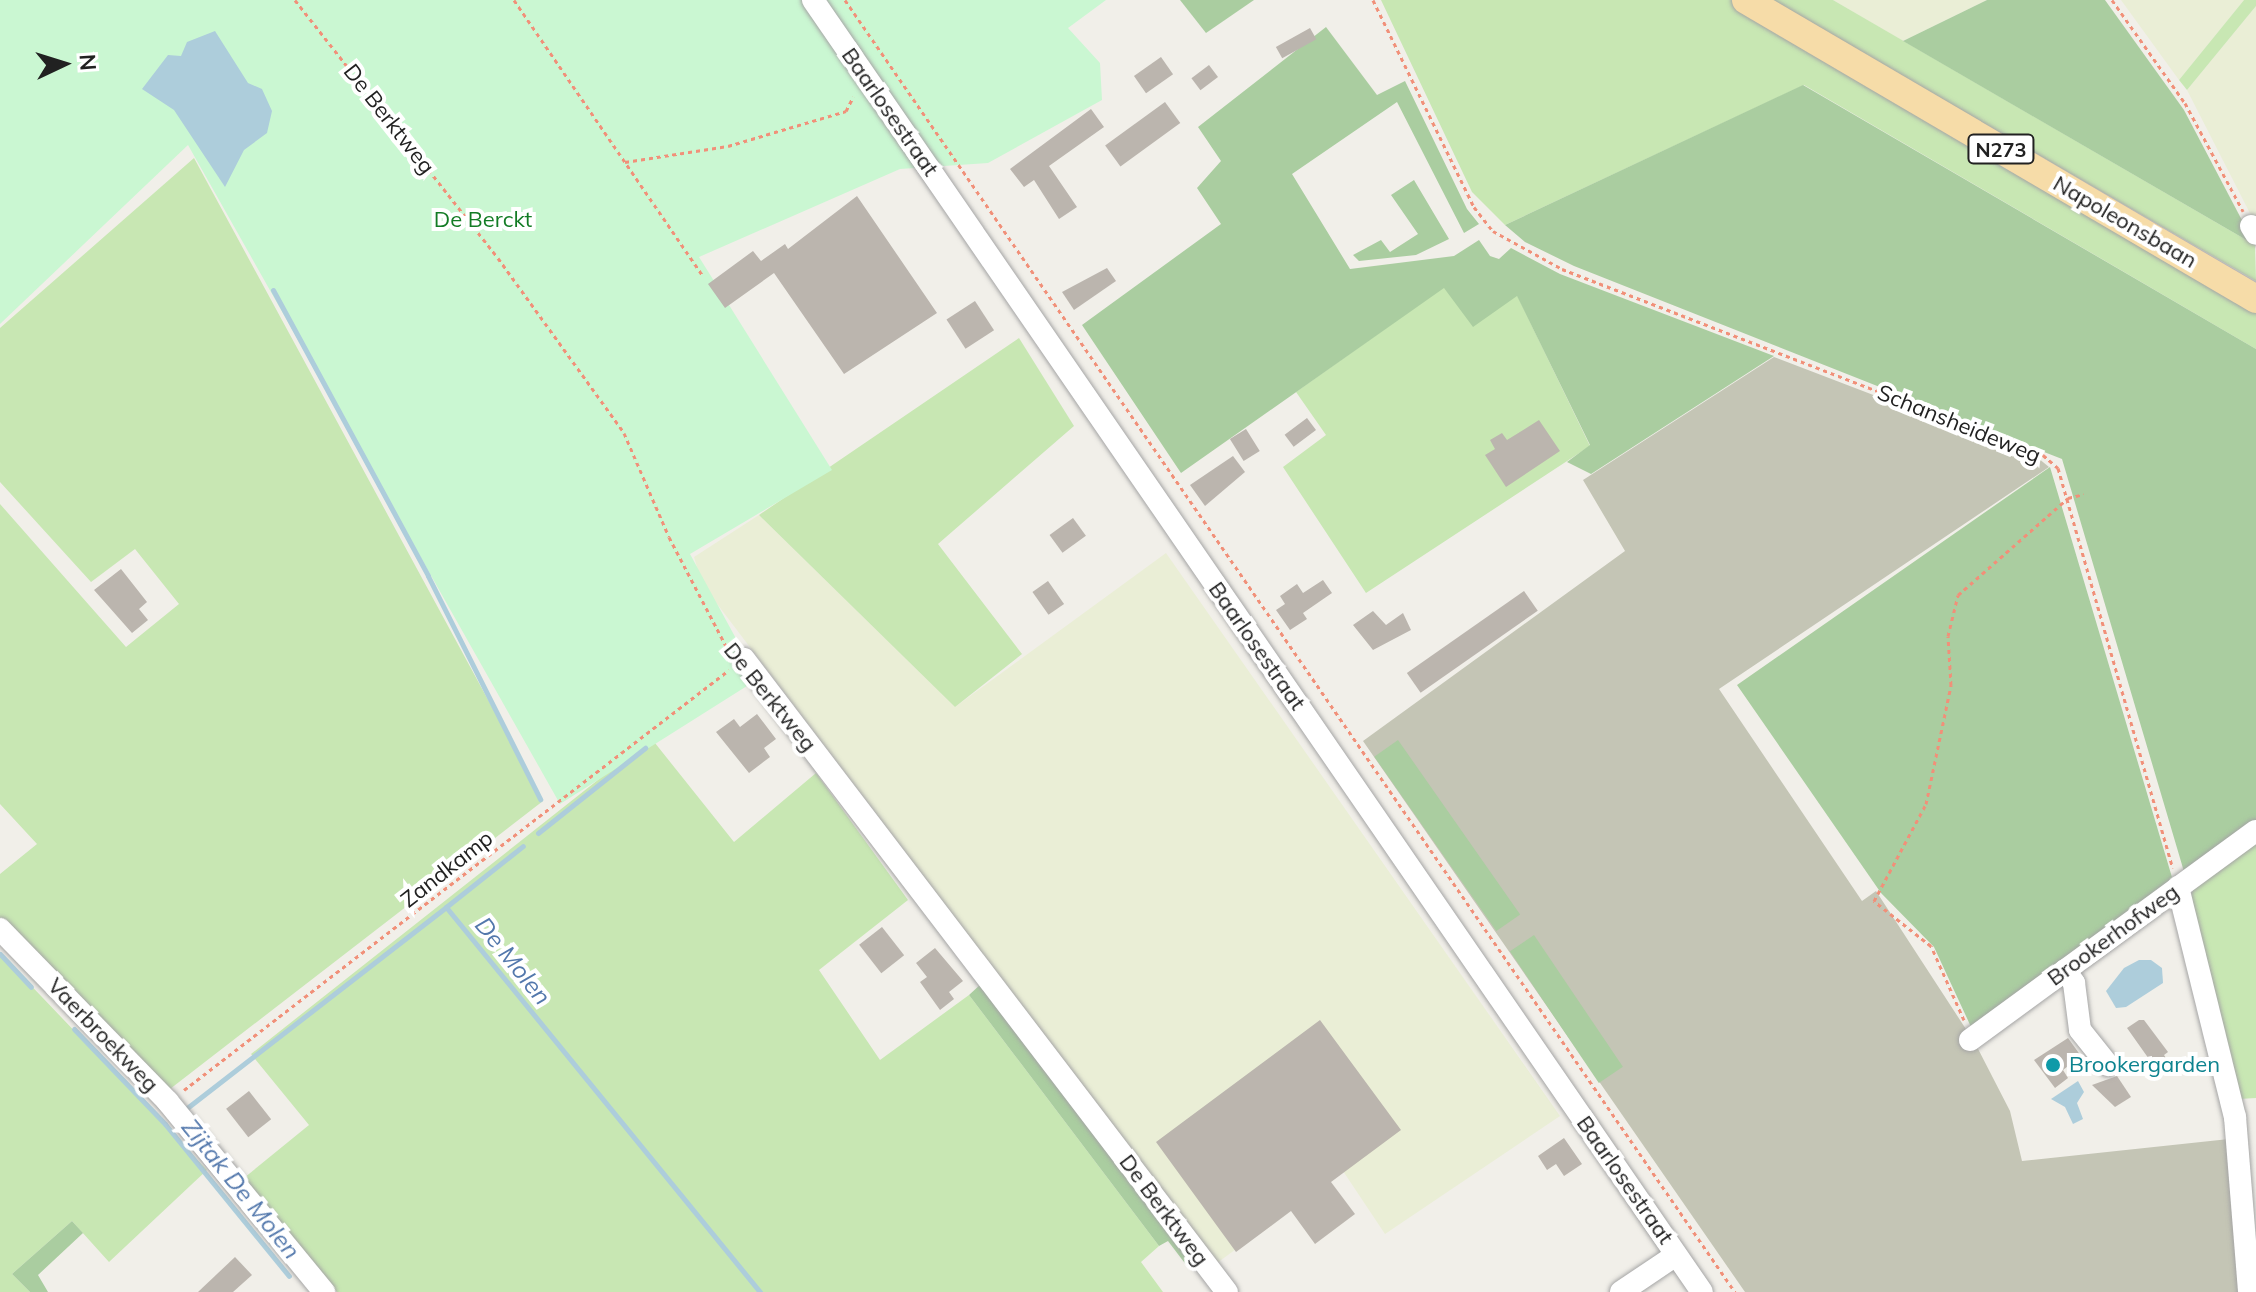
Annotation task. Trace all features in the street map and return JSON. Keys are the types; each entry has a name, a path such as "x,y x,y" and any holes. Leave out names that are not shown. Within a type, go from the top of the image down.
{"main road":[{"name":"Napoleonsbaan","path":"1746,0 2256,299"}],"street":[{"name":"Baarlosestraat","path":"813,0 1702,1292"},
{"name":"De Berktweg","path":"744,659 1227,1292"},
{"name":"Brookerhofweg","path":"1970,1040 2256,831"},
{"path":"2178,887 2235,1117 2249,1292"},
{"name":"Vaerbroekweg","path":"0,929 168,1102 313,1288"},
{"path":"2065,970 2074,983 2080,1030 2108,1065"},
{"path":"1621,1292 1676,1255"}],"path":[{"name":"De Berktweg","path":"295,0 498,258 624,433 722,638 729,651 744,659"},
{"path":"514,0 703,276"},
{"path":"845,0 1735,1292"},
{"name":"Schansheideweg","path":"1373,0 1474,207 1493,231 1562,269 2043,455 2058,468 2178,887"},
{"path":"2112,0 2185,103 2253,230"},
{"path":"625,162 728,146 846,111 864,75 888,60"},
{"path":"1970,1040 1958,997 1931,946 1874,901 1926,804 1951,685 1948,636 1958,595 2068,498 2084,494"},
{"name":"Zandkamp","path":"168,1102 744,659"}],"shaded area":[{"path":"1833,0 1987,0 1903,41"},
{"path":"2121,0 2244,0 2179,80"},
{"path":"2256,6 2256,225 2187,90"},
{"path":"1774,357 2038,458 2049,467 1719,689 1862,901 1876,891 1975,1043 2010,1111 2022,1161 2229,1139 2241,1292 1745,1292 1363,741 1625,551 1583,480"},
{"path":"759,515 955,707 1166,553 1560,1116 1385,1234 1343,1171 1217,1263 702,584 694,557"}],"green space":[{"name":"De Berckt","path":"0,0 1106,0 1068,28 1100,63 1102,100 988,163 900,169 699,257 832,470 690,554 758,679 560,804 188,145 0,324"},
{"path":"1180,0 1254,0 1206,33"},
{"path":"1381,0 1731,0 2256,309 2256,349 1804,85 1505,225 1472,192"},
{"path":"1771,0 1833,0 2255,245 2256,281"},
{"path":"1987,0 2105,0 2184,110 2255,245 1903,41"},
{"path":"2244,0 2256,0 2256,6 2187,90 2179,80"},
{"path":"1326,27 1377,95 1405,81 1467,209 1479,224 1464,233 1397,102 1292,174 1350,269 1454,256 1479,240 1490,256 1499,259 1511,248 1560,274 1774,356 1591,474 1567,462 1590,445 1517,296 1473,327 1444,288 1181,473 1082,325 1221,224 1197,188 1221,161 1198,127"},
{"path":"1803,85 2256,349 2256,822 2185,875 2062,459 1574,266 1525,242 1505,225"},
{"path":"194,158 543,801 170,1089 0,922 0,874 37,844 0,804 0,504 126,647 179,604 135,549 91,582 0,482 0,328"},
{"path":"1414,180 1449,239 1416,255 1359,261 1353,255 1381,240 1390,252 1418,234 1391,195"},
{"path":"1444,287 1517,295 1590,446 1366,593 1283,467 1326,435 1296,392"},
{"path":"1019,338 1074,426 938,544 1022,654 955,707 759,515"},
{"path":"2050,467 2174,884 1972,1029 1934,947 1881,893 1737,685"},
{"path":"651,738 734,842 816,773 908,900 819,970 880,1060 969,995 1159,1246 1141,1262 1163,1292 337,1292 244,1178 309,1125 251,1054"},
{"path":"1398,740 1520,914 1496,931 1374,757"},
{"path":"2256,839 2256,1098 2239,1099 2190,899 2195,884"},
{"path":"1534,935 1623,1067 1599,1083 1510,951"},
{"path":"0,953 207,1170 109,1262 72,1221 12,1274 30,1292 0,1292"},
{"path":"981,984 1193,1263 1187,1266 1168,1241 1159,1246 969,995"},
{"path":"72,1221 83,1233 38,1275 48,1292 30,1292 12,1274"}],"water":[{"path":"215,31 248,83 262,89 272,111 267,133 244,150 225,187 174,110 142,89 168,55 181,56 187,42"},
{"path":"2139,960 2151,960 2162,968 2163,983 2126,1007 2116,1008 2106,991 2124,968"},
{"path":"2078,1081 2084,1092 2077,1103 2083,1119 2073,1124 2065,1107 2051,1099"}],"building":[{"path":"1310,28 1316,39 1282,58 1276,47"},
{"path":"1161,57 1173,74 1146,93 1134,76"},
{"path":"1209,65 1218,77 1200,90 1191,78"},
{"path":"1165,102 1180,123 1120,167 1105,145"},
{"path":"1091,109 1104,127 1049,166 1077,207 1059,219 1034,180 1024,187 1010,169"},
{"path":"857,196 937,313 844,374 774,273 725,308 708,284 753,251 761,261 785,244 788,249"},
{"path":"1107,268 1116,281 1074,310 1062,292"},
{"path":"975,301 994,330 966,349 946,320"},
{"path":"1307,418 1316,430 1294,447 1285,435"},
{"path":"1539,420 1560,451 1506,487 1485,455 1495,449 1490,440 1502,433 1507,440"},
{"path":"1246,429 1260,451 1244,461 1230,439"},
{"path":"1233,456 1245,472 1205,506 1190,485"},
{"path":"1073,518 1086,536 1062,553 1050,535"},
{"path":"121,569 147,602 139,609 148,620 132,633 94,590"},
{"path":"1323,580 1332,593 1303,613 1307,619 1290,630 1276,610 1285,604 1280,596 1297,584 1303,593"},
{"path":"1048,581 1064,604 1048,615 1032,592"},
{"path":"1524,591 1538,611 1421,693 1407,673"},
{"path":"1373,611 1386,625 1403,613 1411,630 1373,650 1353,625"},
{"path":"757,714 776,739 764,748 770,757 749,773 716,732 734,719 740,727"},
{"path":"882,927 904,955 881,973 859,945"},
{"path":"935,948 963,981 949,992 954,999 940,1010 920,982 927,977 916,963"},
{"path":"1320,1020 1401,1130 1331,1182 1355,1214 1315,1244 1291,1211 1236,1252 1156,1142"},
{"path":"2144,1020 2168,1052 2164,1055 2172,1067 2161,1076 2127,1028"},
{"name":"Brookergarden","path":"2068,1038 2081,1056 2063,1070 2068,1078 2055,1088 2034,1060"},
{"path":"2117,1076 2131,1097 2115,1107 2092,1085"},
{"path":"249,1091 271,1119 248,1137 226,1109"},
{"path":"1564,1138 1582,1164 1564,1176 1556,1164 1547,1170 1538,1156"},
{"path":"235,1257 252,1275 233,1292 198,1292"}],"waterway":[{"path":"273,290 428,576 540,799"},
{"path":"538,833 645,748"},
{"path":"446,907 523,846"},
{"name":"De Molen","path":"187,1108 446,907 760,1292"},
{"name":"De Molen","path":"0,954 31,987"},
{"name":"Zijtak De Molen","path":"74,1029 165,1124 289,1276"}],"place":[{"name":"Brookergarden","path":"2053,1065"}]}
